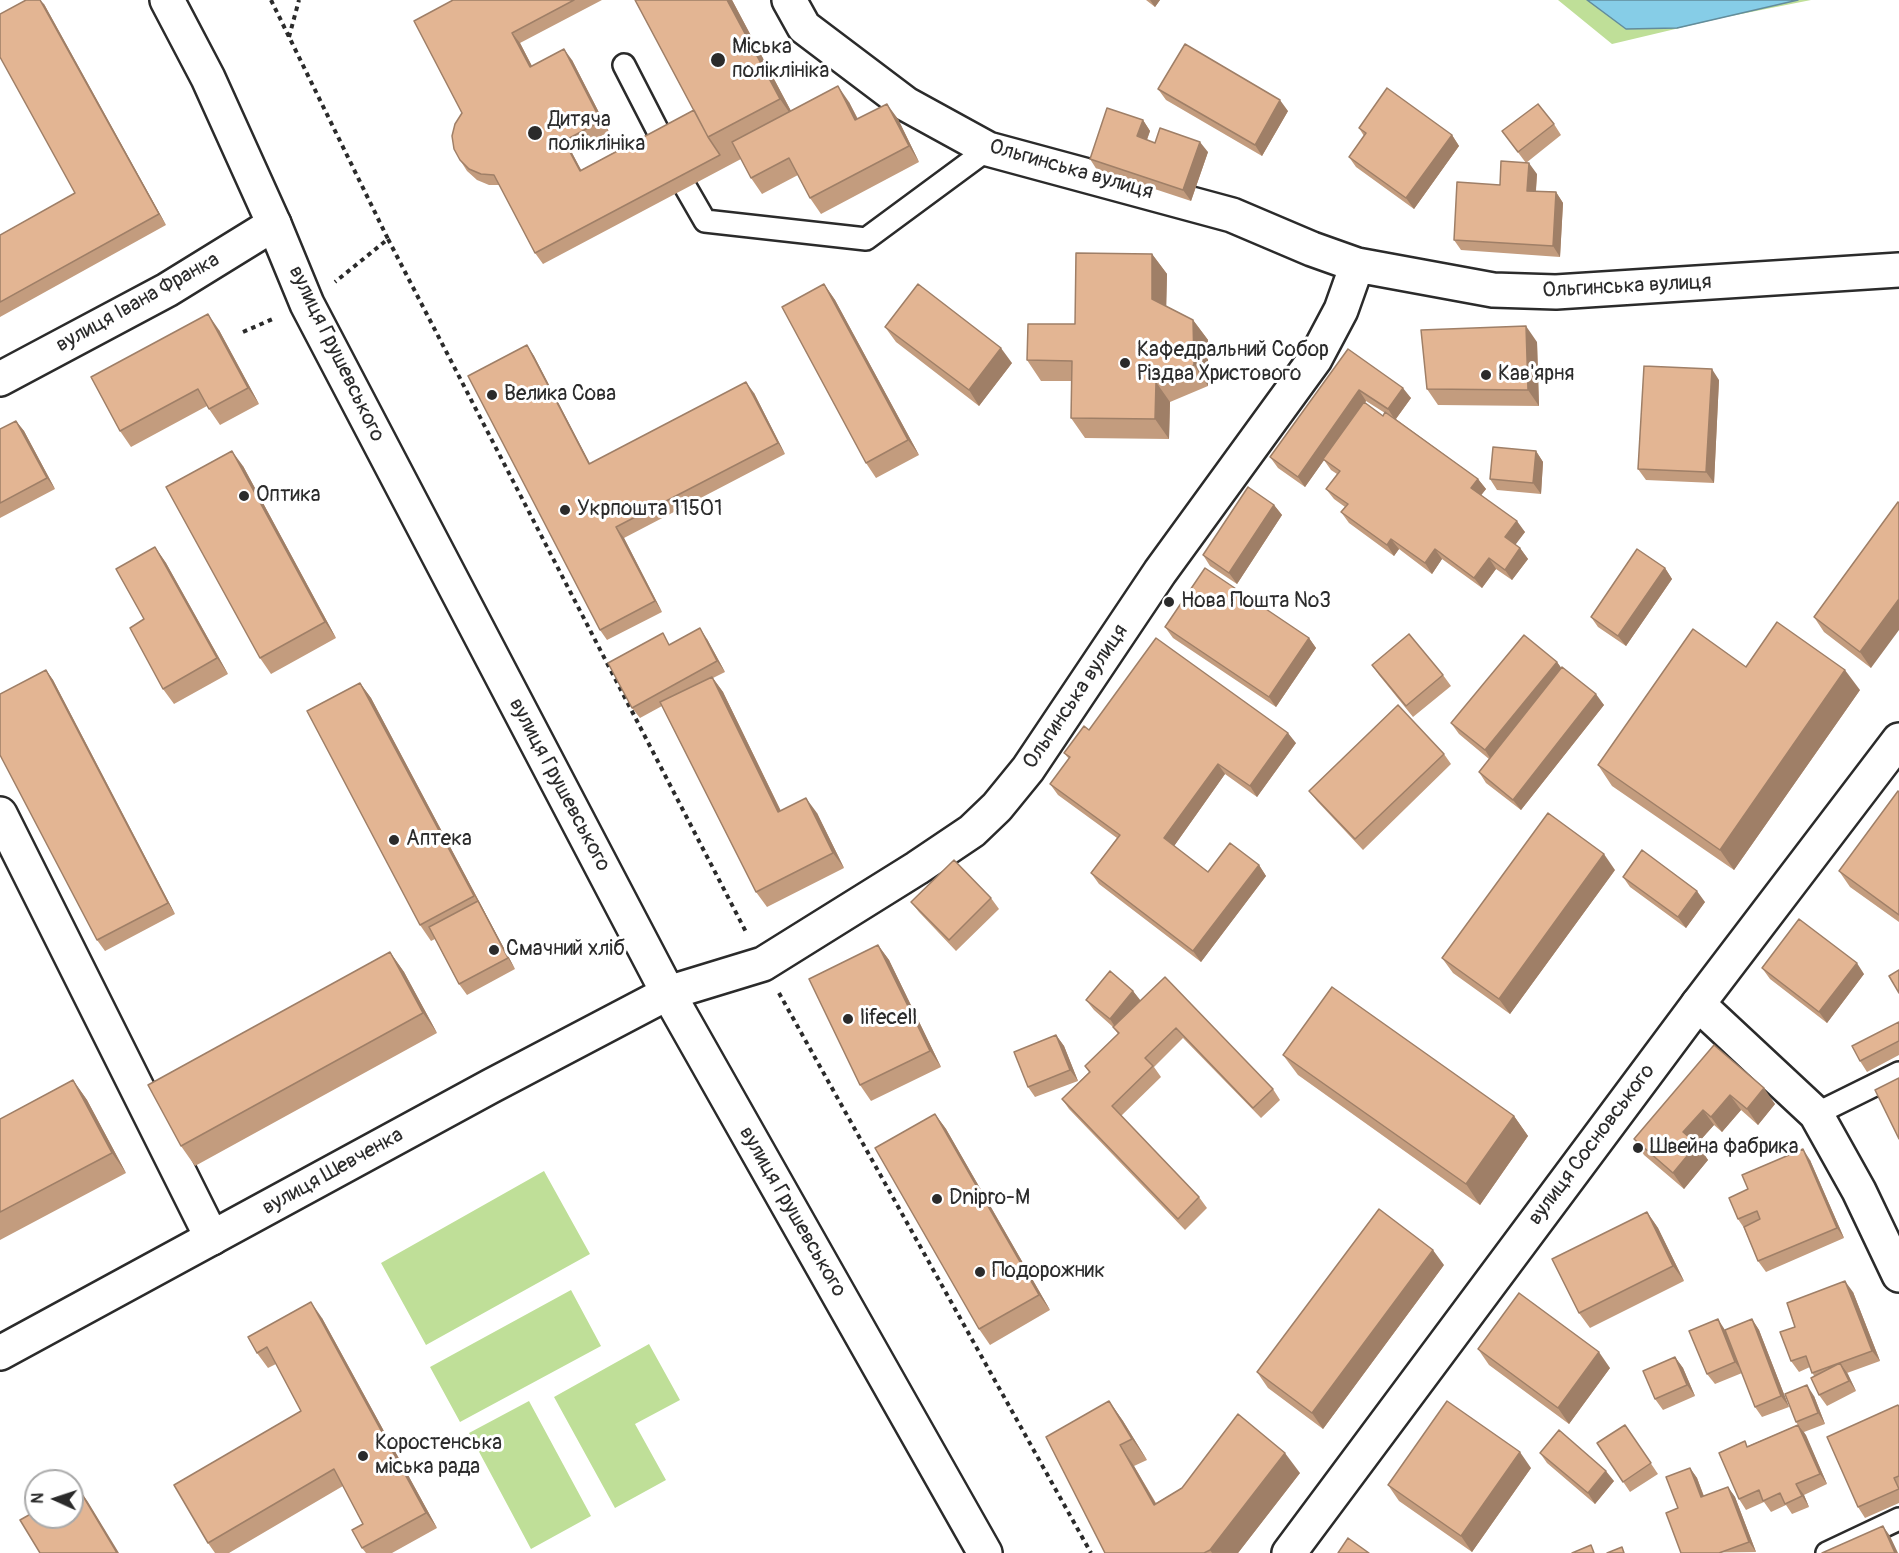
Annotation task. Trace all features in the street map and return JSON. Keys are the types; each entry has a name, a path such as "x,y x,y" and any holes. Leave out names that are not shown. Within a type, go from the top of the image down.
{"main road":[{"name":"вулиця Грушевського","path":"167,0 208,78 274,224 307,304 668,993 985,1553"},
{"name":"Ольгинська вулиця","path":"789,0 804,27 897,97 988,149 1232,215 1312,249 1357,265 1493,290 1556,292 1899,270"},
{"name":"вулиця Івана Франка","path":"0,379 167,290 274,224"},
{"name":"Ольгинська вулиця","path":"668,993 763,964 917,868 972,831 997,807 1028,769 1160,572 1315,359 1341,310 1357,265"},
{"name":"вулиця Сосновського","path":"1289,1553 1698,1004 1899,740"},
{"path":"0,814 212,1238"},
{"name":"вулиця Шевченка","path":"0,1353 501,1080 668,993"},
{"path":"1698,1004 1816,1114 1859,1191 1899,1275"}],"lane":[{"path":"624,65 662,139"},
{"path":"686,188 705,221 866,238 988,149"},
{"path":"1816,1114 1899,1073"},
{"path":"1827,1553 1899,1519"}],"path":[{"path":"271,0 388,239 763,964 1091,1553"},
{"path":"289,38 300,0"},
{"path":"243,332 307,304 388,239"}],"green space":[{"path":"1558,0 1811,0 1612,44"},
{"path":"544,1171 590,1254 426,1345 381,1263"},
{"path":"571,1290 601,1346 460,1422 430,1367"},
{"path":"649,1344 680,1400 635,1424 666,1480 615,1508 554,1397"},
{"path":"529,1401 591,1516 531,1549 469,1433"}],"water":[{"path":"1587,0 1798,0 1677,28 1626,29"}],"building":[{"path":"26,0 40,0 159,214 0,302 0,235 75,193 0,57 0,14"},
{"name":"Дитяча поліклініка","path":"453,0 574,0 512,33 530,67 564,49 601,121 564,141 580,171 694,110 720,155 535,253 494,175 481,174 469,169 454,149 452,136 455,124 462,113 414,21"},
{"name":"Міська поліклініка","path":"635,0 727,0 780,99 708,137"},
{"path":"1185,44 1280,100 1255,145 1158,89"},
{"path":"838,86 855,120 887,104 909,146 810,198 789,158 751,178 732,142"},
{"path":"1387,88 1452,135 1406,198 1349,157 1366,133 1359,128"},
{"path":"1538,104 1554,124 1518,152 1502,131"},
{"path":"1107,108 1143,120 1137,136 1155,143 1160,128 1200,142 1183,190 1090,159"},
{"path":"1501,161 1529,163 1527,191 1556,192 1553,246 1454,240 1457,182 1500,185"},
{"name":"Кафедральний Собор Різдва Христового","path":"1076,253 1152,254 1152,299 1193,320 1194,365 1156,382 1155,419 1071,418 1072,361 1027,360 1028,324 1075,324"},
{"path":"824,284 908,440 866,463 782,307"},
{"path":"918,284 1001,348 969,390 885,327"},
{"path":"208,314 248,388 209,409 198,389 120,431 91,377"},
{"name":"Кав'ярня","path":"1526,326 1528,390 1427,389 1421,330"},
{"path":"527,345 589,464 746,382 778,443 616,527 655,601 600,630 468,376"},
{"path":"1348,349 1403,388 1388,409 1359,390 1298,477 1270,457"},
{"path":"1644,366 1712,369 1706,472 1638,469"},
{"path":"1364,402 1383,416 1385,412 1478,479 1471,488 1517,521 1505,537 1520,548 1505,570 1489,558 1474,578 1435,549 1425,563 1391,539 1387,545 1341,512 1348,504 1326,489 1340,471 1323,459"},
{"path":"16,421 47,478 0,503 0,429"},
{"path":"1493,447 1536,451 1533,483 1490,479"},
{"path":"232,451 325,622 260,658 166,487"},
{"path":"1248,487 1274,505 1229,573 1203,555"},
{"path":"1898,502 1899,599 1860,652 1814,617"},
{"path":"155,547 217,658 163,689 130,628 144,619 116,569"},
{"path":"1637,549 1665,568 1618,636 1591,617"},
{"path":"1205,568 1309,638 1269,697 1165,627"},
{"path":"1777,622 1845,670 1720,850 1598,765 1693,629 1746,667"},
{"path":"700,628 717,661 632,708 608,663 663,633 669,645"},
{"path":"1409,634 1443,675 1406,706 1372,665"},
{"path":"1524,635 1557,662 1485,750 1451,723"},
{"path":"1156,638 1288,733 1250,786 1218,764 1164,838 1208,872 1230,843 1259,865 1193,951 1091,873 1120,835 1050,784 1070,757 1064,753 1084,726 1089,730"},
{"path":"1562,667 1596,694 1513,800 1479,772"},
{"path":"46,670 168,903 97,940 0,755 0,694"},
{"path":"712,677 778,812 806,798 833,853 756,892 660,702"},
{"path":"360,683 474,896 420,925 307,711"},
{"path":"1398,705 1444,754 1355,839 1309,791"},
{"path":"1899,792 1899,915 1839,871"},
{"path":"1548,813 1604,854 1499,999 1442,958"},
{"path":"1642,850 1697,891 1678,917 1623,877"},
{"path":"954,860 991,898 949,940 911,902"},
{"path":"478,901 508,958 459,984 429,927"},
{"path":"1799,919 1857,963 1819,1012 1762,968"},
{"path":"878,945 930,1051 860,1085 809,979"},
{"path":"390,952 423,1013 181,1146 148,1085"},
{"path":"1899,970 1899,993 1889,976"},
{"path":"1110,971 1133,991 1110,1019 1086,1000"},
{"path":"1165,977 1273,1089 1253,1108 1176,1028 1145,1058 1153,1066 1112,1106 1199,1197 1178,1219 1062,1099 1090,1072 1085,1066 1119,1033 1113,1027"},
{"path":"1332,987 1514,1116 1466,1184 1283,1055"},
{"path":"1899,1022 1899,1041 1860,1061 1852,1046"},
{"path":"1056,1035 1070,1070 1028,1087 1014,1052"},
{"path":"1714,1045 1764,1088 1747,1109 1730,1095 1711,1117 1703,1110 1683,1132 1697,1144 1673,1173 1634,1139"},
{"path":"1899,1078 1899,1139 1875,1090"},
{"path":"73,1080 112,1153 0,1212 0,1119"},
{"path":"935,1114 1039,1295 979,1329 875,1148"},
{"path":"1803,1149 1837,1228 1758,1261 1744,1227 1760,1219 1757,1211 1738,1219 1729,1198 1748,1189 1742,1175"},
{"path":"1379,1209 1433,1250 1312,1413 1257,1372"},
{"path":"1647,1212 1673,1266 1579,1313 1552,1259"},
{"path":"1845,1281 1872,1351 1812,1373 1806,1356 1791,1361 1780,1332 1795,1327 1787,1303"},
{"path":"1519,1293 1599,1352 1558,1408 1478,1349"},
{"path":"311,1302 426,1513 362,1548 352,1530 363,1524 334,1469 208,1543 174,1485 301,1411 267,1347 257,1353 248,1337"},
{"path":"1718,1319 1735,1362 1707,1374 1689,1331"},
{"path":"1752,1319 1781,1396 1755,1407 1725,1330"},
{"path":"1675,1357 1687,1385 1655,1399 1643,1371"},
{"path":"1840,1363 1849,1381 1819,1395 1811,1378"},
{"path":"1807,1385 1818,1413 1796,1422 1785,1394"},
{"path":"1109,1401 1132,1439 1120,1445 1154,1505 1182,1488 1238,1414 1285,1453 1210,1550 1204,1553 1105,1553 1046,1437"},
{"path":"1447,1401 1520,1452 1461,1536 1388,1485"},
{"path":"1898,1405 1899,1476 1894,1478 1899,1489 1858,1507 1827,1437"},
{"path":"1625,1425 1651,1463 1623,1482 1597,1443"},
{"path":"1798,1425 1820,1474 1796,1484 1802,1496 1785,1504 1780,1493 1763,1501 1759,1490 1739,1499 1719,1453 1745,1441 1747,1447"},
{"path":"1559,1430 1606,1471 1588,1493 1540,1453"},
{"path":"1690,1468 1701,1497 1728,1487 1749,1542 1719,1553 1681,1553 1666,1513 1678,1508 1666,1477"},
{"path":"84,1498 117,1553 40,1553 25,1529 84,1529"},
{"path":"1883,1526 1895,1553 1822,1553"},
{"path":"1348,1538 1369,1553 1338,1553"},
{"path":"1591,1545 1594,1553 1572,1553"},
{"path":"1622,1547 1624,1553 1607,1553"}],"place":[{"name":"Міська поліклініка","path":"718,60"},
{"name":"Дитяча поліклініка","path":"535,133"},
{"name":"Кафедральний Собор Різдва Христового","path":"1125,363"},
{"name":"Кав'ярня","path":"1486,375"},
{"name":"Велика Сова","path":"492,395"},
{"name":"Оптика","path":"244,496"},
{"name":"Укрпошта 11501","path":"565,510"},
{"name":"Нова Пошта №3","path":"1169,602"},
{"name":"Аптека","path":"394,840"},
{"name":"Смачний хліб","path":"494,950"},
{"name":"lifecell","path":"848,1019"},
{"name":"Швейна фабрика","path":"1638,1148"},
{"name":"Dnipro-M","path":"937,1199"},
{"name":"Подорожник","path":"980,1272"},
{"name":"Коростенська міська рада","path":"363,1456"}]}
